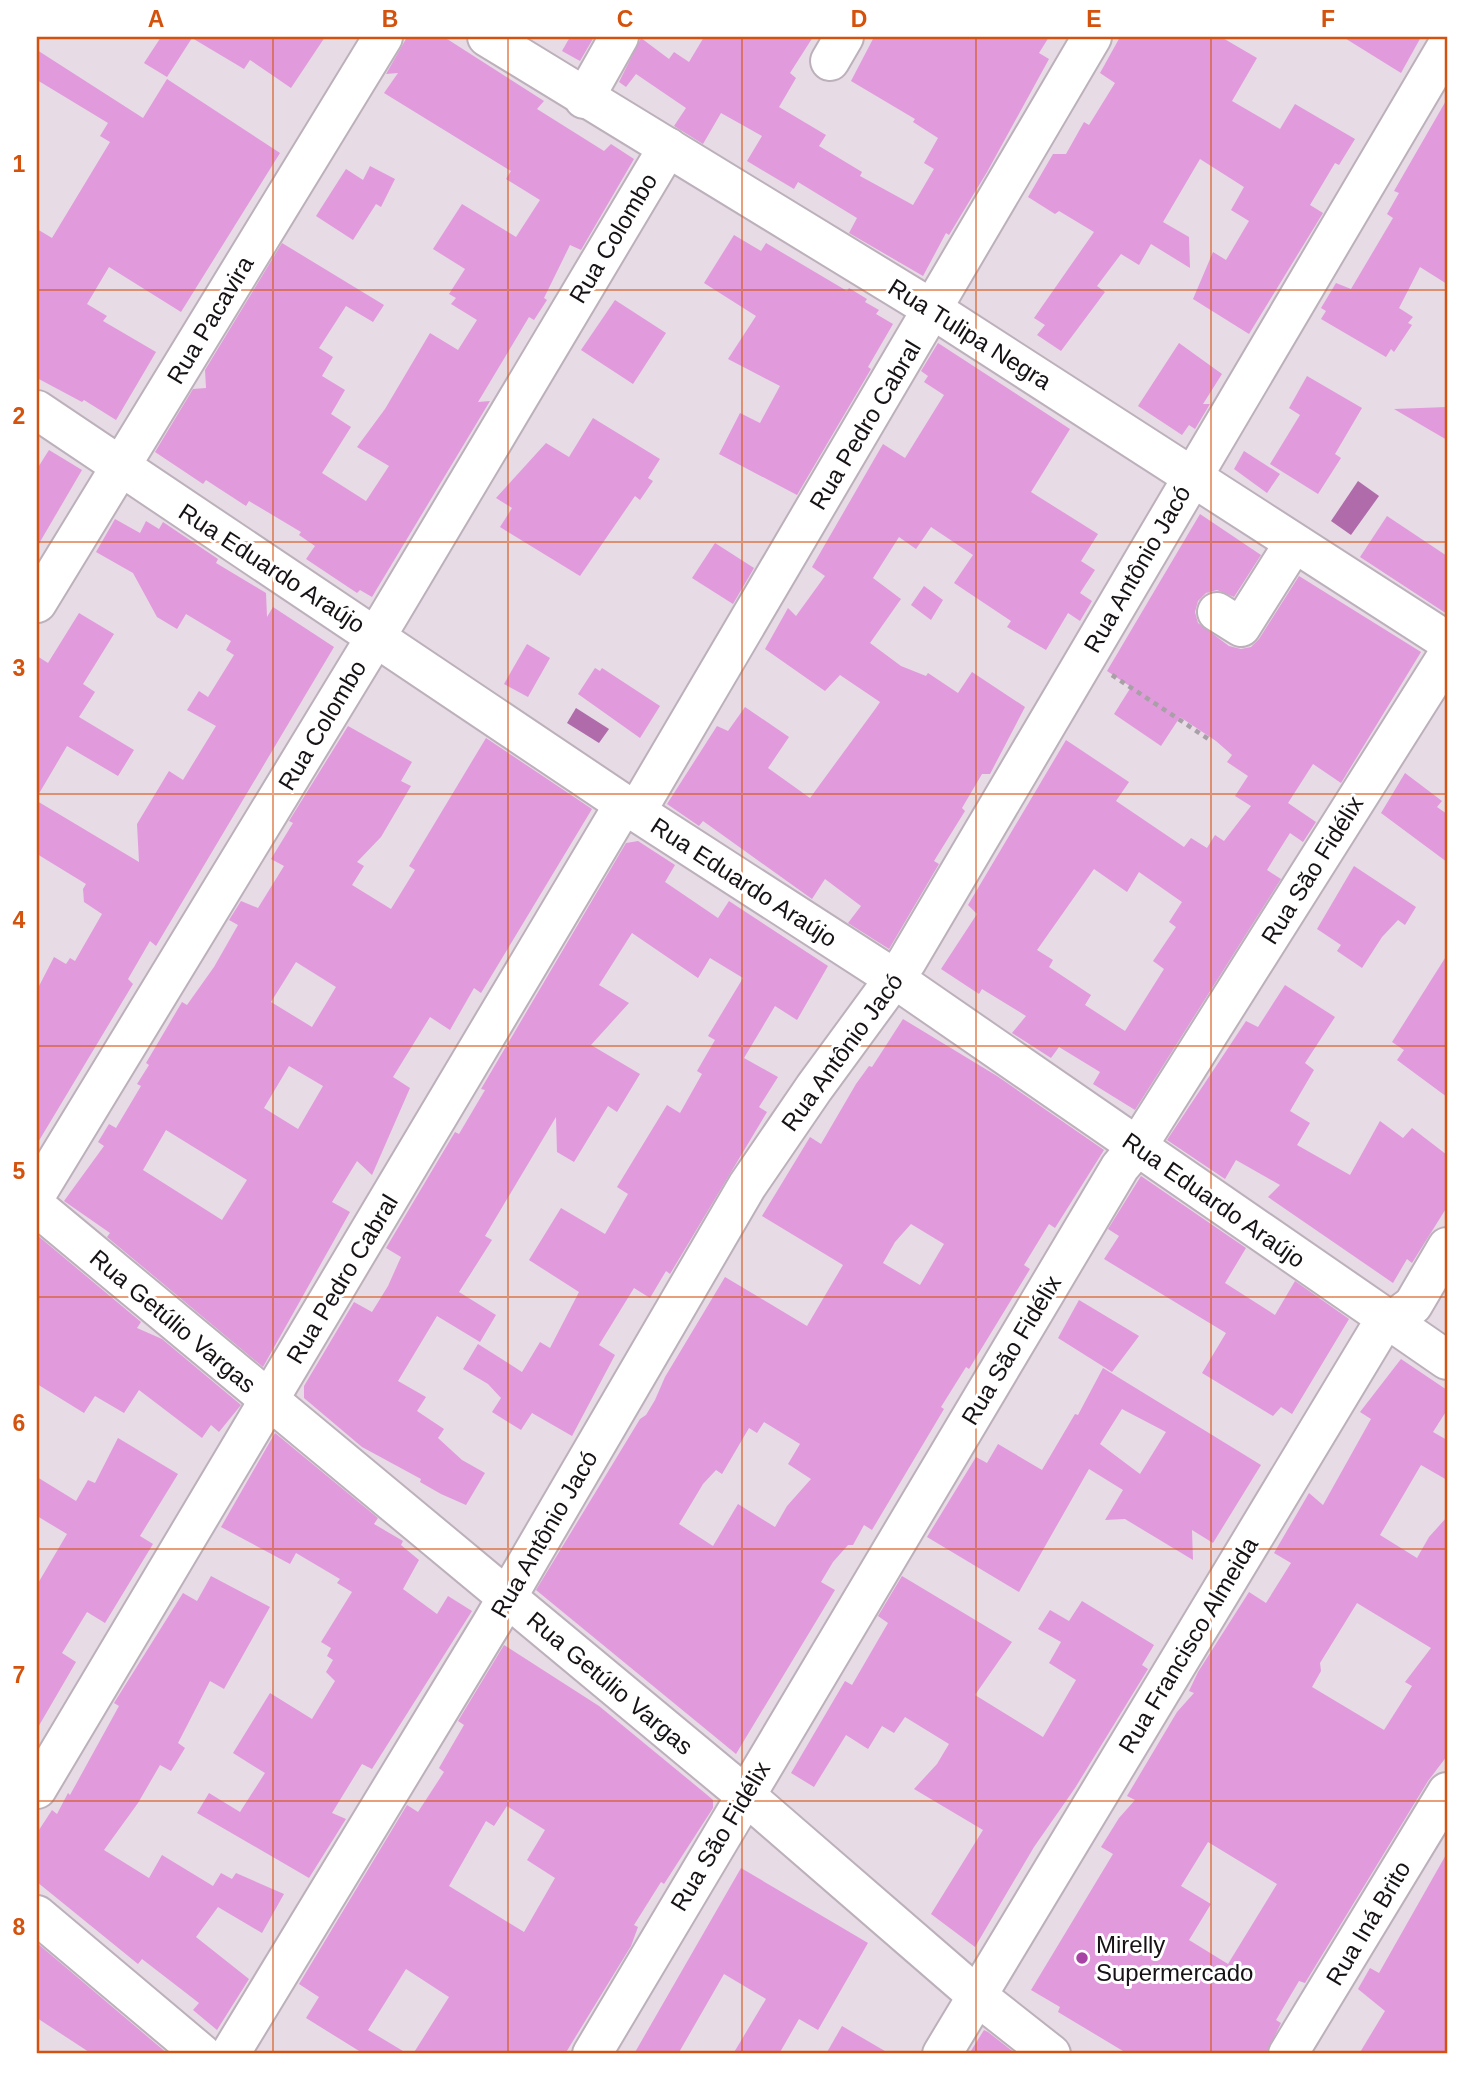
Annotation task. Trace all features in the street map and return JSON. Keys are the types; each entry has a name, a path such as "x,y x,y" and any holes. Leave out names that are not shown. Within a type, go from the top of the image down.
{"street":[{"name":"Rua Pacavira","path":"37,603 383,37"},
{"name":"Rua Tulipa Negra","path":"487,37 584,99 668,146 932,309 1447,641"},
{"path":"584,99 619,37"},
{"name":"Rua Pedro Cabral","path":"37,1789 269,1401 932,309 1092,37"},
{"name":"Rua Antônio Jacó","path":"230,2054 507,1598 747,1186 814,1088 895,979 1447,46"},
{"name":"Rua Colombo","path":"37,1193 376,636 668,146"},
{"name":"Rua Eduardo Araújo","path":"37,410 630,808 895,979 1447,1360"},
{"path":"1217,612 1241,627 1294,543"},
{"name":"Rua São Fidélix","path":"592,2054 1120,1167 1137,1147 1447,656"},
{"name":"Rua Getúlio Vargas","path":"37,1207 745,1794 976,1994 1051,2054"},
{"name":"Rua Francisco Almeida","path":"942,2054 1378,1331 1413,1305 1447,1247"},
{"name":"Rua Iná Brito","path":"1288,2054 1447,1793"},
{"path":"37,1915 202,2054"}],"path":[{"path":"1107,673 1210,740"}],"shaded area":[{"path":"1358,481 1379,496 1351,535 1331,521"},
{"path":"576,708 609,729 599,743 567,723"}],"building":[{"path":"161,37 325,37 291,88 250,60 244,69 192,38 167,77 144,63"},
{"path":"407,37 444,37 544,101 537,109 604,151 611,144 634,159 581,250 570,245 544,298 547,300 534,320 529,317 478,402 490,401 372,597 360,590 357,593 306,559 315,546 299,535 301,532 249,501 246,506 206,480 203,484 155,452 193,389 206,388 205,370 282,243 384,305 373,322 346,306 319,348 333,357 322,376 345,390 331,414 351,427 322,473 366,501 389,466 357,447 385,409 430,333 458,350 477,320 451,304 456,298 449,294 465,269 433,249 462,204 516,237 540,200 506,179 511,171 384,93 398,73 386,74"},
{"path":"570,37 594,37 580,61 562,51"},
{"path":"704,37 813,37 790,73 796,78 779,107 826,135 819,146 862,172 860,176 913,205 934,169 924,163 938,138 913,122 915,119 851,81 874,37 1049,37 1039,53 1049,59 987,172 949,235 946,233 923,276 849,233 857,218 798,182 794,189 747,161 762,136 721,113 703,144 674,126 686,108 636,74 626,87 619,82 641,38 669,59 674,52 689,62"},
{"path":"1120,37 1221,37 1257,58 1232,101 1280,129 1295,104 1355,139 1339,165 1335,163 1310,205 1323,213 1249,334 1193,299 1213,252 1226,260 1249,221 1231,210 1244,187 1200,159 1163,222 1189,237 1190,268 1151,244 1139,265 1121,254 1097,286 1105,292 1061,351 1037,335 1045,325 1034,318 1094,232 1059,211 1055,214 1028,197 1053,154 1066,154 1084,122 1089,125 1115,83 1100,73"},
{"path":"1343,37 1421,37 1401,73"},
{"path":"37,50 143,118 167,79 280,153 181,312 109,267 87,304 107,316 103,321 156,352 116,420 84,400 82,402 37,378 37,229 52,238 110,142 100,136 108,123 37,80"},
{"path":"1447,99 1447,284 1420,267 1399,308 1413,317 1408,323 1412,325 1394,352 1391,349 1386,357 1321,319 1326,311 1321,308 1336,283 1351,289 1393,218 1387,214 1399,193 1394,191"},
{"path":"370,166 395,179 381,207 376,204 353,240 316,216 346,169 363,180"},
{"path":"734,235 761,251 766,243 847,291 849,288 879,310 876,314 893,324 868,367 871,369 797,495 719,454 740,413 760,423 780,386 728,359 756,316 704,283"},
{"path":"615,300 666,333 633,384 581,350"},
{"path":"938,343 1070,429 1031,492 1098,534 1081,561 1095,570 1080,593 1092,601 1080,621 1068,613 1046,650 1007,627 1011,621 954,583 973,555 931,527 916,549 899,537 873,578 901,599 870,643 901,666 926,676 928,673 958,693 972,672 1025,707 990,774 982,774 962,808 965,811 934,861 939,864 889,949 848,923 861,906 825,879 812,899 703,821 699,826 667,804 717,726 728,731 745,707 789,737 768,768 810,798 880,702 840,675 825,691 765,649 788,608 796,616 825,576 812,567 883,444 905,458 944,395 924,382 928,376 921,371"},
{"path":"1179,343 1222,374 1203,404 1210,404 1195,429 1189,425 1182,435 1138,406"},
{"path":"1307,376 1362,408 1335,454 1341,458 1318,494 1270,464 1300,415 1289,408"},
{"path":"1447,407 1447,440 1394,409"},
{"path":"593,418 660,459 648,478 653,481 640,500 635,496 580,576 500,527 512,508 496,498 546,443 569,457"},
{"path":"49,450 82,470 37,547 37,469"},
{"path":"1244,451 1280,474 1267,493 1234,469"},
{"path":"1200,514 1261,555 1234,597 1217,590 1206,593 1198,601 1195,612 1198,623 1229,646 1241,649 1251,647 1259,639 1299,576 1421,652 1341,783 1313,764 1288,803 1316,822 1303,842 1290,833 1278,852 1267,870 1281,879 1135,1110 1093,1084 1100,1072 1059,1047 1051,1058 1012,1033 1026,1016 982,989 979,994 941,969 977,914 968,905 1066,740 1129,782 1116,801 1184,847 1191,838 1207,848 1215,835 1224,841 1251,806 1235,796 1248,776 1227,762 1232,755 1216,741 1180,717 1161,746 1114,714 1131,687 1107,671","holes":["1094,869 1127,892 1139,872 1182,902 1169,922 1176,927 1153,961 1164,969 1125,1031 1085,1005 1091,995 1049,967 1053,960 1037,950"]},
{"path":"1387,516 1447,556 1447,614 1360,557"},
{"path":"115,519 140,533 146,521 159,529 163,522 218,559 216,563 266,593 267,617 273,607 334,647 156,946 150,941 128,979 133,984 37,1144 37,990 54,957 66,964 70,958 75,961 102,914 84,902 83,889 86,884 37,854 37,801 139,862 137,824 169,771 183,780 216,726 187,710 199,691 208,697 234,655 226,650 231,641 186,614 177,629 157,617 133,573 96,552"},
{"path":"715,543 754,568 733,604 692,578"},
{"path":"924,586 943,600 931,620 911,605"},
{"path":"79,613 114,634 83,684 95,692 79,717 134,750 118,776 67,746 37,797 37,656 48,663"},
{"path":"527,644 550,658 528,697 504,684"},
{"path":"595,668 600,671 602,668 660,706 640,738 578,694"},
{"path":"348,726 412,762 401,781 411,786 381,837 357,862 364,866 352,885 391,909 415,870 409,866 486,738 592,809 481,993 474,988 450,1030 430,1017 393,1077 410,1088 372,1175 357,1161 332,1202 350,1212 263,1367 107,1237 110,1233 64,1201 104,1146 98,1142 109,1124 116,1128 141,1086 137,1084 149,1065 146,1063 182,1002 187,1005 214,967 238,925 229,920 241,901 258,908 284,866 271,859 293,823 289,821","holes":["296,962 336,987 312,1027 271,1002","289,1066 323,1086 298,1129 264,1108","166,1130 247,1180 222,1220 143,1170"]},
{"path":"1405,773 1442,801 1437,807 1447,814 1447,862 1381,813"},
{"path":"638,841 675,865 665,882 718,918 729,901 828,966 797,1020 775,1006 744,1058 778,1077 759,1107 767,1112 670,1274 666,1271 650,1298 634,1288 599,1345 615,1355 572,1436 532,1413 521,1430 492,1412 501,1398 488,1384 463,1369 478,1344 522,1372 540,1342 550,1348 579,1292 529,1260 561,1208 605,1234 628,1194 617,1187 667,1105 680,1113 702,1074 697,1071 715,1040 708,1036 743,978 710,958 698,978 632,933 599,985 629,1003 591,1045 640,1074 617,1112 608,1106 574,1162 557,1152 556,1117 485,1236 492,1240 459,1292 496,1315 480,1342 437,1316 398,1381 426,1397 417,1411 444,1429 438,1438 462,1460 485,1473 466,1505 441,1494 420,1482 421,1479 362,1447 304,1398 304,1386 354,1302 372,1312 388,1286 401,1257 386,1248 455,1132 459,1134 485,1090 481,1089 626,843"},
{"path":"1354,866 1416,907 1405,925 1398,920 1382,937 1362,968 1337,951 1341,945 1317,929"},
{"path":"1447,955 1447,1097 1397,1060 1404,1050 1392,1042"},
{"path":"1285,985 1335,1017 1305,1063 1314,1070 1290,1111 1310,1123 1297,1145 1350,1175 1380,1121 1403,1138 1412,1128 1447,1155 1447,1207 1412,1263 1407,1259 1393,1283 1268,1197 1280,1185 1236,1160 1225,1179 1167,1140 1246,1021 1258,1027"},
{"path":"903,1019 997,1076 1104,1150 1055,1228 1049,1224 1024,1265 1030,1269 969,1369 966,1367 941,1407 944,1409 872,1530 864,1525 853,1545 848,1545 833,1562 821,1582 835,1590 736,1754 536,1590 640,1419 646,1415 665,1377 725,1277 807,1326 843,1265 762,1216 810,1137 821,1144 856,1084 869,1066 872,1067","holes":["911,1224 944,1244 920,1285 883,1263 895,1242","764,1422 800,1444 788,1464 811,1479 787,1506 775,1527 738,1504 713,1546 679,1524 703,1484 716,1470 722,1474 749,1428 757,1433"]},
{"path":"1141,1176 1246,1248 1225,1283 1275,1315 1295,1281 1349,1319 1292,1414 1281,1407 1273,1416 1202,1373 1226,1333 1104,1259 1119,1236 1108,1229"},
{"path":"37,1235 141,1322 137,1328 162,1339 241,1405 219,1432 211,1425 202,1438 139,1390 124,1413 95,1396 84,1413 37,1384"},
{"path":"1079,1300 1139,1336 1112,1372 1058,1338"},
{"path":"1401,1359 1447,1390 1447,1410 1433,1432 1447,1440 1447,1480 1421,1465 1380,1535 1417,1558 1429,1537 1447,1517 1447,1756 1428,1781 1305,1983 1299,1981 1276,2020 1281,2023 1266,2054 1128,2054 1058,2012 1060,2007 1031,1990 1113,1854 1101,1847 1119,1818 1135,1800 1127,1796 1177,1712 1194,1693 1189,1691 1198,1672 1249,1592 1266,1603 1291,1563 1274,1553 1309,1493 1323,1505 1371,1419 1360,1412","holes":["1357,1603 1431,1648 1405,1682 1412,1686 1384,1730 1312,1687 1321,1671 1320,1663","1208,1842 1277,1884 1228,1964 1189,1940 1211,1904 1181,1886"]},
{"path":"1103,1368 1261,1465 1213,1543 1192,1530 1193,1560 1125,1519 1105,1520 1123,1490 1089,1469 1019,1592 927,1537 976,1457 987,1463 998,1444 1042,1470 1075,1414 1078,1415","holes":["1122,1409 1166,1432 1140,1474 1100,1444"]},
{"path":"275,1433 378,1518 374,1524 403,1541 401,1545 419,1560 403,1589 437,1614 448,1596 472,1611 372,1769 362,1764 332,1813 346,1819 309,1878 197,1813 209,1793 240,1812 265,1773 233,1753 270,1693 312,1719 335,1681 326,1672 333,1660 327,1656 331,1648 321,1642 352,1592 337,1583 340,1579 296,1553 290,1564 221,1527"},
{"path":"118,1438 178,1474 140,1536 153,1544 105,1623 87,1612 62,1653 76,1662 37,1729 37,1585 67,1534 37,1516 37,1477 76,1501 88,1480 95,1483"},
{"path":"211,1576 270,1607 224,1689 210,1681 178,1743 185,1748 171,1771 160,1765 138,1803 104,1850 149,1878 162,1855 213,1886 221,1873 232,1879 236,1873 284,1894 262,1933 218,1907 196,1937 249,1979 217,2030 193,2010 199,2003 142,1959 138,1964 37,1882 37,1833 52,1810 57,1814 68,1793 70,1795 119,1706 114,1703 183,1593 197,1601"},
{"path":"902,1576 1012,1642 975,1695 1043,1737 1076,1680 1049,1663 1061,1642 1038,1629 1050,1610 1069,1621 1082,1601 1154,1645 1142,1665 1148,1669 1075,1788 1034,1847 975,1947 931,1914 983,1830 914,1789 937,1764 949,1744 905,1717 894,1733 882,1726 868,1749 846,1735 814,1787 791,1773 845,1681 852,1685 888,1623 878,1616"},
{"path":"504,1645 599,1706 713,1800 713,1808 634,1925 638,1927 631,1946 565,2054 413,2054 449,1997 406,1969 368,2030 408,2054 364,2054 306,2018 319,1997 299,1984 407,1805 418,1812 444,1772 439,1768 464,1725 458,1721","holes":["507,1806 545,1830 527,1860 555,1878 524,1932 449,1886 486,1821 494,1826"]},
{"path":"1447,1853 1447,2054 1359,2054 1385,2011 1358,1989 1370,1968 1379,1973"},
{"path":"741,1868 868,1943 818,2030 799,2019 779,2054 733,2054 766,1999 724,1974 678,2054 634,2054"},
{"path":"37,1943 168,2054 92,2054 37,2018"},
{"path":"842,2026 890,2054 826,2054"},
{"path":"984,2030 988,2032 1016,2054 969,2054"}],"place":[{"name":"Mirelly Supermercado","path":"1082,1958"}]}
